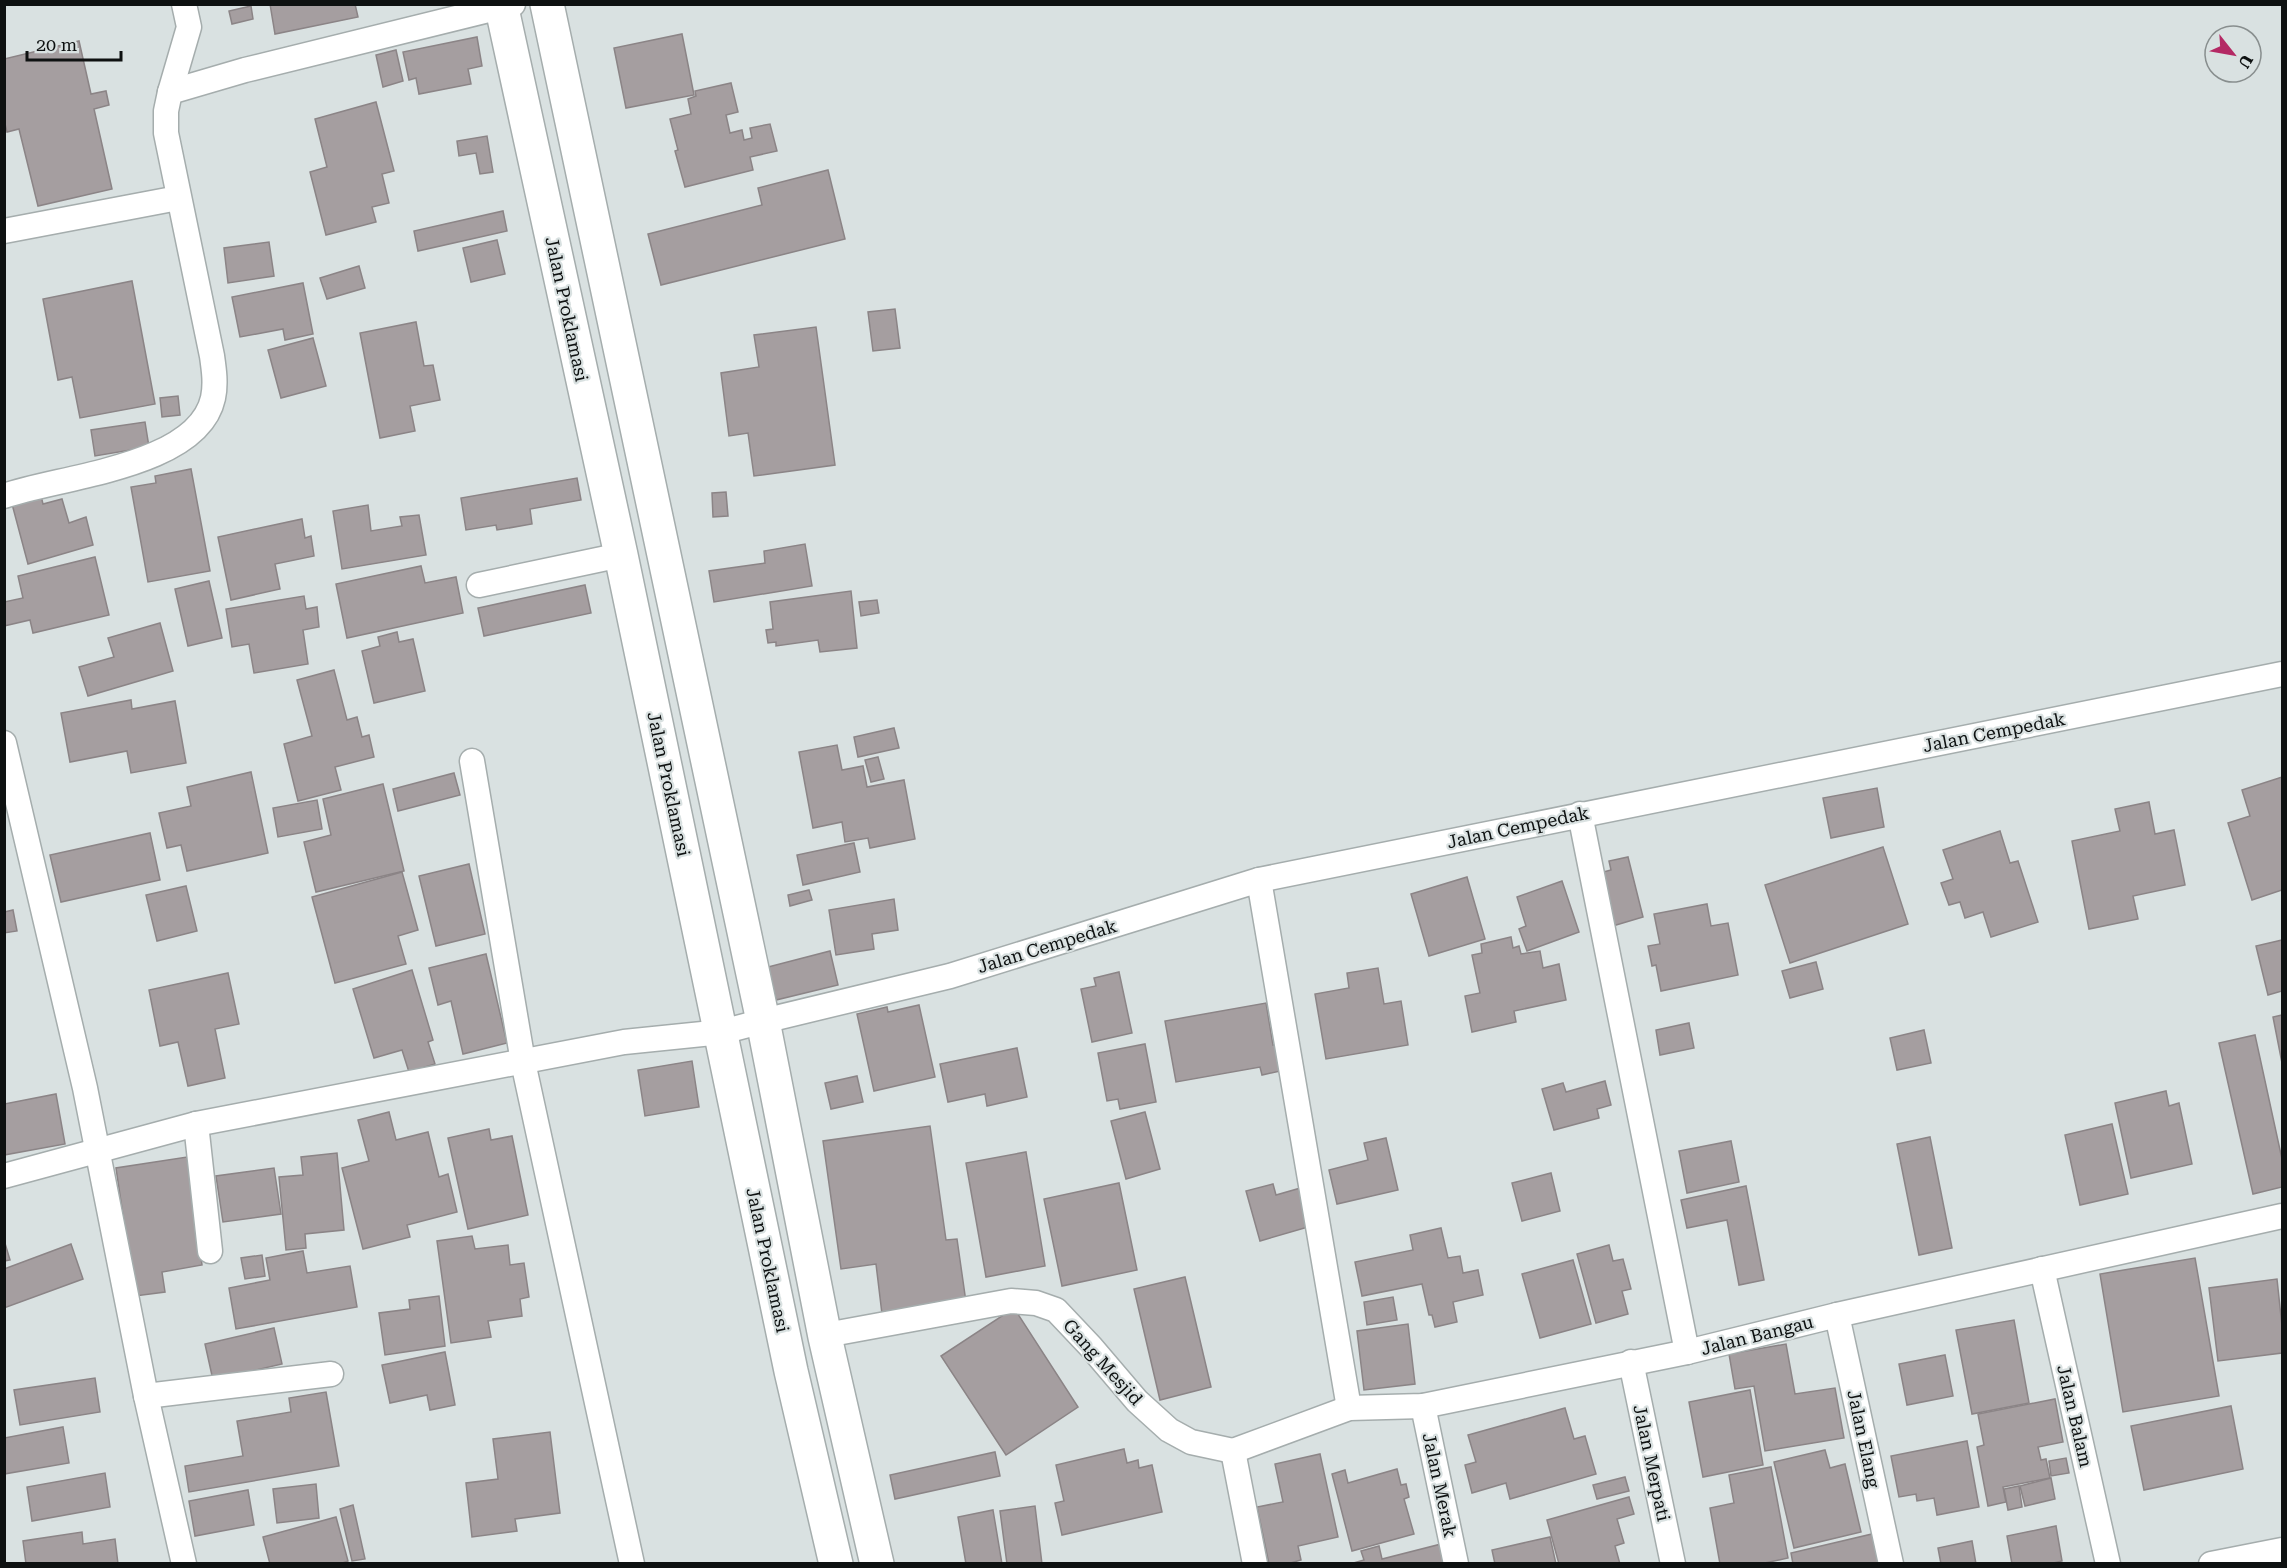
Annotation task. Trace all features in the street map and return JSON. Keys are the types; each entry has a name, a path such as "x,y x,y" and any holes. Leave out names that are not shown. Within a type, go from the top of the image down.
{"street":[{"path":"4,496 149,458 184,440 194,432 206,415 213,399 215,383 212,356 166,133 166,111 170,92 189,27 184,4"},
{"path":"548,4 763,1021 825,1337 877,1563"},
{"path":"170,92 244,70 505,5"},
{"name":"Jalan Proklamasi","path":"505,5 722,1032 791,1371 836,1563"},
{"path":"4,231 178,198"},
{"path":"479,585 621,555"},
{"name":"Jalan Cempedak","path":"4,1176 196,1124 624,1042 722,1032 950,976 1259,880 2283,674"},
{"path":"4,743 98,1152 146,1396 183,1563"},
{"path":"472,761 523,1062 632,1563"},
{"path":"1580,814 1687,1352"},
{"path":"1259,880 1349,1408"},
{"path":"196,1124 210,1251"},
{"name":"Jalan Bangau","path":"1233,1451 1349,1408 1423,1406 1687,1352 1837,1315 2283,1216"},
{"name":"Jalan Balam","path":"2042,1269 2108,1563"},
{"name":"Gang Mesjid","path":"825,1337 1011,1301 1036,1303 1056,1310 1137,1401 1169,1430 1191,1442 1233,1451"},
{"name":"Jalan Elang","path":"1837,1315 1891,1563"},
{"name":"Jalan Merpati","path":"1631,1362 1673,1563"},
{"path":"146,1396 331,1374"},
{"name":"Jalan Merak","path":"1423,1406 1456,1563"},
{"path":"1233,1451 1255,1563"},
{"path":"2211,1563 2283,1550"}],"building":[{"path":"270,4 355,4 358,17 275,34"},
{"path":"251,6 253,19 232,24 229,11"},
{"path":"682,34 694,95 626,108 614,48"},
{"path":"477,37 482,66 468,69 471,84 419,94 416,78 409,80 403,52"},
{"path":"79,41 91,94 106,91 109,105 94,109 112,189 38,206 19,129 7,132 4,120 4,59"},
{"path":"396,50 403,81 383,87 376,55"},
{"path":"731,83 738,112 726,115 730,133 742,130 744,140 752,138 750,128 770,124 777,151 750,157 753,170 685,187 675,151 678,150 670,119 691,114 688,99 696,96 695,91"},
{"path":"376,102 394,171 382,174 389,203 372,207 376,222 326,235 310,172 327,167 315,119"},
{"path":"487,136 493,172 480,174 476,153 459,156 457,141"},
{"path":"828,170 845,239 661,285 648,234 762,205 758,188"},
{"path":"503,211 507,231 418,251 414,231"},
{"path":"497,240 505,274 471,282 463,248"},
{"path":"269,242 274,276 228,283 224,248"},
{"path":"359,266 365,288 327,299 320,278"},
{"path":"132,281 155,404 80,418 72,377 58,380 43,299"},
{"path":"303,283 313,334 285,340 283,329 240,337 232,297"},
{"path":"895,309 900,348 873,351 868,312"},
{"path":"416,322 424,366 433,365 440,400 410,406 415,431 380,438 360,333"},
{"path":"816,327 835,465 754,476 748,433 729,436 721,373 759,367 754,335"},
{"path":"313,338 326,386 281,398 268,350"},
{"path":"178,396 180,415 162,417 160,398"},
{"path":"145,422 149,447 95,456 91,430"},
{"path":"191,469 210,571 148,582 131,487 156,483 155,476"},
{"path":"577,478 581,500 530,509 532,524 497,530 496,525 466,530 461,498"},
{"path":"726,492 728,516 713,517 712,493"},
{"path":"41,496 43,504 62,499 69,523 86,517 93,545 28,564 12,504"},
{"path":"368,505 371,531 402,526 400,517 419,515 426,555 342,569 333,511"},
{"path":"302,519 305,538 311,536 314,556 275,564 280,589 231,600 218,537"},
{"path":"805,544 812,586 714,602 709,571 765,563 764,551"},
{"path":"95,557 109,615 33,633 30,620 4,626 4,602 23,598 18,576"},
{"path":"421,566 425,583 456,577 463,613 347,638 336,584"},
{"path":"209,581 222,638 188,646 175,589"},
{"path":"585,585 591,613 484,636 478,608"},
{"path":"851,591 857,648 820,652 818,640 776,646 776,642 768,643 766,630 773,629 770,602"},
{"path":"304,596 306,609 317,607 319,627 303,630 308,664 254,673 249,644 232,647 226,609"},
{"path":"877,600 879,613 861,616 859,602"},
{"path":"160,623 173,671 88,696 79,667 114,657 108,638"},
{"path":"397,632 399,642 413,639 425,691 374,703 362,651 380,646 378,637"},
{"path":"334,670 347,720 357,717 362,737 369,735 374,757 335,767 341,790 298,801 284,744 312,736 297,680"},
{"path":"131,700 132,709 175,701 186,763 131,773 127,751 70,762 61,713"},
{"path":"894,728 899,748 858,757 854,737"},
{"path":"837,745 842,770 863,766 867,787 904,780 915,839 870,848 868,838 845,842 842,822 813,828 799,752"},
{"path":"878,757 884,779 871,782 865,760"},
{"path":"251,772 268,853 187,871 181,845 167,848 159,813 191,806 187,787"},
{"path":"454,773 460,795 398,811 393,789"},
{"path":"2282,777 2282,890 2252,900 2228,823 2250,816 2242,790"},
{"path":"383,784 404,871 316,892 304,842 331,835 323,799"},
{"path":"1877,788 1884,827 1831,838 1823,798"},
{"path":"317,800 322,829 278,837 273,808"},
{"path":"2149,802 2155,834 2174,830 2185,885 2133,896 2138,919 2089,929 2072,841 2120,831 2115,809"},
{"path":"2000,831 2010,863 2018,861 2038,922 1991,937 1983,912 1965,918 1960,902 1949,905 1941,883 1953,879 1943,850"},
{"path":"150,833 160,880 61,902 50,855"},
{"path":"854,843 860,872 803,885 797,855"},
{"path":"1883,847 1908,924 1790,963 1765,885"},
{"path":"1628,857 1643,917 1606,928 1592,875 1611,870 1609,861"},
{"path":"469,864 485,934 436,946 419,876"},
{"path":"402,872 418,930 398,936 406,964 335,983 312,897"},
{"path":"1467,877 1485,939 1429,956 1411,894"},
{"path":"1562,881 1579,932 1527,951 1519,929 1526,926 1517,897"},
{"path":"186,886 197,931 157,941 146,895"},
{"path":"809,890 812,900 790,906 788,895"},
{"path":"894,899 898,930 872,934 874,949 836,955 829,910"},
{"path":"1707,904 1711,926 1728,923 1738,975 1661,991 1656,965 1652,966 1648,946 1660,944 1654,914"},
{"path":"13,910 17,931 4,933 4,912"},
{"path":"1511,937 1513,948 1519,946 1521,954 1540,951 1543,968 1559,964 1566,1000 1514,1011 1516,1022 1472,1032 1465,996 1480,993 1472,955 1482,953 1481,944"},
{"path":"2282,940 2282,991 2268,995 2256,946"},
{"path":"830,951 838,985 776,1000 768,967"},
{"path":"486,954 507,1043 463,1054 451,1001 438,1005 429,968"},
{"path":"1816,962 1823,989 1790,998 1782,971"},
{"path":"1378,968 1384,1004 1401,1001 1408,1045 1326,1059 1315,994 1349,988 1347,973"},
{"path":"412,970 433,1040 428,1042 435,1064 409,1072 402,1050 374,1058 353,989"},
{"path":"1119,972 1132,1033 1092,1042 1081,989 1096,986 1094,978"},
{"path":"228,973 239,1024 215,1029 225,1078 188,1086 178,1042 160,1046 149,990"},
{"path":"1266,1003 1273,1045 1280,1043 1285,1070 1262,1075 1260,1067 1176,1082 1165,1021"},
{"path":"919,1005 935,1077 874,1091 857,1014 887,1007 888,1012"},
{"path":"2282,1015 2282,1063 2273,1017"},
{"path":"1689,1023 1694,1048 1660,1055 1656,1030"},
{"path":"1924,1030 1931,1063 1897,1070 1890,1038"},
{"path":"2255,1035 2282,1159 2282,1187 2253,1194 2219,1043"},
{"path":"1145,1044 1156,1102 1120,1109 1118,1099 1107,1101 1098,1053"},
{"path":"1017,1048 1027,1097 987,1106 985,1094 948,1102 940,1064"},
{"path":"692,1061 699,1107 645,1116 638,1070"},
{"path":"857,1076 863,1102 831,1109 825,1083"},
{"path":"1605,1081 1611,1105 1597,1109 1599,1118 1554,1130 1542,1089 1563,1083 1566,1092"},
{"path":"2166,1091 2169,1106 2179,1103 2192,1164 2131,1178 2115,1103"},
{"path":"56,1094 65,1144 4,1155 4,1104"},
{"path":"389,1112 396,1140 428,1132 439,1177 448,1174 457,1212 407,1225 410,1237 363,1249 342,1168 369,1161 358,1120"},
{"path":"1145,1112 1160,1169 1126,1179 1111,1121"},
{"path":"2112,1124 2128,1194 2080,1205 2065,1135"},
{"path":"930,1126 946,1240 957,1239 966,1302 882,1314 876,1264 841,1269 823,1141"},
{"path":"489,1129 491,1140 512,1136 528,1215 468,1229 448,1138"},
{"path":"1930,1137 1952,1248 1919,1255 1897,1144"},
{"path":"1386,1138 1398,1190 1337,1204 1329,1170 1368,1160 1364,1143"},
{"path":"1731,1141 1739,1182 1687,1193 1679,1151"},
{"path":"1026,1152 1045,1266 986,1277 966,1163"},
{"path":"337,1153 344,1230 305,1234 306,1248 286,1250 279,1177 303,1175 301,1157"},
{"path":"187,1157 202,1265 162,1272 165,1292 135,1296 116,1168"},
{"path":"274,1168 281,1214 223,1222 216,1176"},
{"path":"1551,1173 1560,1211 1522,1221 1512,1183"},
{"path":"1119,1183 1137,1270 1062,1286 1044,1199"},
{"path":"1273,1184 1276,1195 1304,1187 1311,1210 1303,1212 1308,1227 1260,1241 1246,1191"},
{"path":"1746,1186 1764,1280 1739,1285 1727,1220 1687,1228 1681,1200"},
{"path":"1441,1228 1448,1258 1460,1256 1463,1273 1478,1270 1483,1295 1453,1302 1457,1322 1435,1327 1432,1315 1429,1315 1422,1284 1362,1296 1355,1262 1413,1250 1410,1235"},
{"path":"472,1236 475,1249 508,1245 510,1265 524,1263 529,1297 520,1299 522,1316 488,1321 491,1337 451,1343 437,1241"},
{"path":"4,1240 10,1260 4,1261"},
{"path":"71,1244 83,1279 4,1308 4,1269"},
{"path":"1609,1245 1613,1261 1623,1259 1631,1289 1622,1291 1628,1314 1596,1323 1577,1254"},
{"path":"303,1251 307,1273 350,1266 357,1307 236,1329 229,1288 270,1280 266,1258"},
{"path":"262,1255 265,1276 245,1279 241,1258"},
{"path":"2195,1258 2219,1396 2123,1412 2100,1274"},
{"path":"1573,1260 1591,1324 1540,1338 1522,1274"},
{"path":"1185,1277 1211,1387 1160,1400 1134,1289"},
{"path":"2277,1279 2282,1326 2282,1353 2218,1361 2209,1288"},
{"path":"439,1296 445,1346 385,1355 379,1313 410,1309 409,1300"},
{"path":"1393,1297 1397,1320 1367,1325 1364,1302"},
{"path":"1014,1308 1078,1407 1006,1455 941,1356"},
{"path":"2014,1320 2029,1403 1972,1414 1956,1330"},
{"path":"1408,1324 1415,1384 1364,1390 1357,1331"},
{"path":"274,1328 282,1364 213,1380 205,1344"},
{"path":"1786,1344 1795,1394 1835,1388 1844,1438 1765,1451 1754,1386 1735,1389 1729,1354"},
{"path":"445,1352 455,1405 430,1410 427,1395 390,1403 382,1365"},
{"path":"1945,1355 1953,1396 1907,1405 1899,1364"},
{"path":"95,1378 100,1412 20,1425 14,1390"},
{"path":"1750,1390 1763,1465 1703,1477 1689,1402"},
{"path":"326,1392 339,1466 189,1492 185,1466 243,1456 237,1421 291,1412 289,1398"},
{"path":"2055,1399 2063,1442 2038,1447 2041,1460 2046,1459 2050,1478 2003,1487 2006,1502 1988,1506 1977,1447 1984,1445 1978,1414"},
{"path":"2231,1406 2243,1469 2144,1490 2131,1426"},
{"path":"1565,1408 1574,1439 1585,1436 1596,1474 1510,1499 1506,1483 1472,1493 1465,1465 1476,1462 1468,1435"},
{"path":"63,1427 69,1463 4,1474 4,1438"},
{"path":"550,1432 560,1513 515,1519 517,1531 472,1537 466,1483 498,1479 493,1439"},
{"path":"1967,1441 1979,1507 1937,1515 1934,1498 1917,1501 1916,1494 1899,1497 1891,1456"},
{"path":"1124,1449 1127,1463 1138,1460 1139,1468 1152,1465 1162,1512 1062,1535 1055,1503 1064,1501 1056,1465"},
{"path":"1825,1450 1830,1468 1845,1464 1861,1532 1794,1548 1774,1462"},
{"path":"995,1452 1000,1476 895,1499 890,1475"},
{"path":"1320,1454 1338,1537 1298,1546 1301,1560 1287,1564 1269,1564 1257,1507 1283,1502 1275,1464"},
{"path":"2066,1458 2069,1473 2051,1476 2049,1461"},
{"path":"1771,1467 1788,1558 1760,1564 1720,1564 1710,1508 1734,1503 1729,1475"},
{"path":"1397,1469 1401,1485 1406,1484 1409,1497 1404,1499 1414,1534 1352,1551 1332,1474 1345,1470 1348,1483"},
{"path":"105,1473 110,1507 32,1521 27,1487"},
{"path":"1625,1477 1629,1491 1597,1499 1593,1485"},
{"path":"2051,1478 2055,1499 2025,1506 2020,1486"},
{"path":"316,1484 319,1518 277,1523 273,1489"},
{"path":"2019,1486 2022,1507 2008,1510 2004,1489"},
{"path":"248,1490 254,1525 195,1536 189,1501"},
{"path":"1629,1497 1634,1514 1617,1519 1624,1543 1615,1546 1620,1564 1559,1564 1547,1520"},
{"path":"353,1505 365,1559 352,1561 340,1509"},
{"path":"1035,1506 1042,1564 1007,1564 1000,1511"},
{"path":"993,1510 1002,1564 966,1564 958,1517"},
{"path":"336,1517 348,1561 340,1564 270,1564 263,1537"},
{"path":"2056,1526 2062,1561 2049,1564 2012,1564 2007,1536"},
{"path":"82,1532 83,1544 115,1539 118,1564 26,1564 23,1541"},
{"path":"1872,1534 1879,1564 1793,1564 1791,1553"},
{"path":"1550,1537 1556,1564 1495,1564 1492,1550"},
{"path":"1972,1541 1976,1564 1941,1564 1938,1548"},
{"path":"1445,1543 1450,1564 1350,1564 1364,1560 1361,1551 1379,1546 1382,1559"}]}
